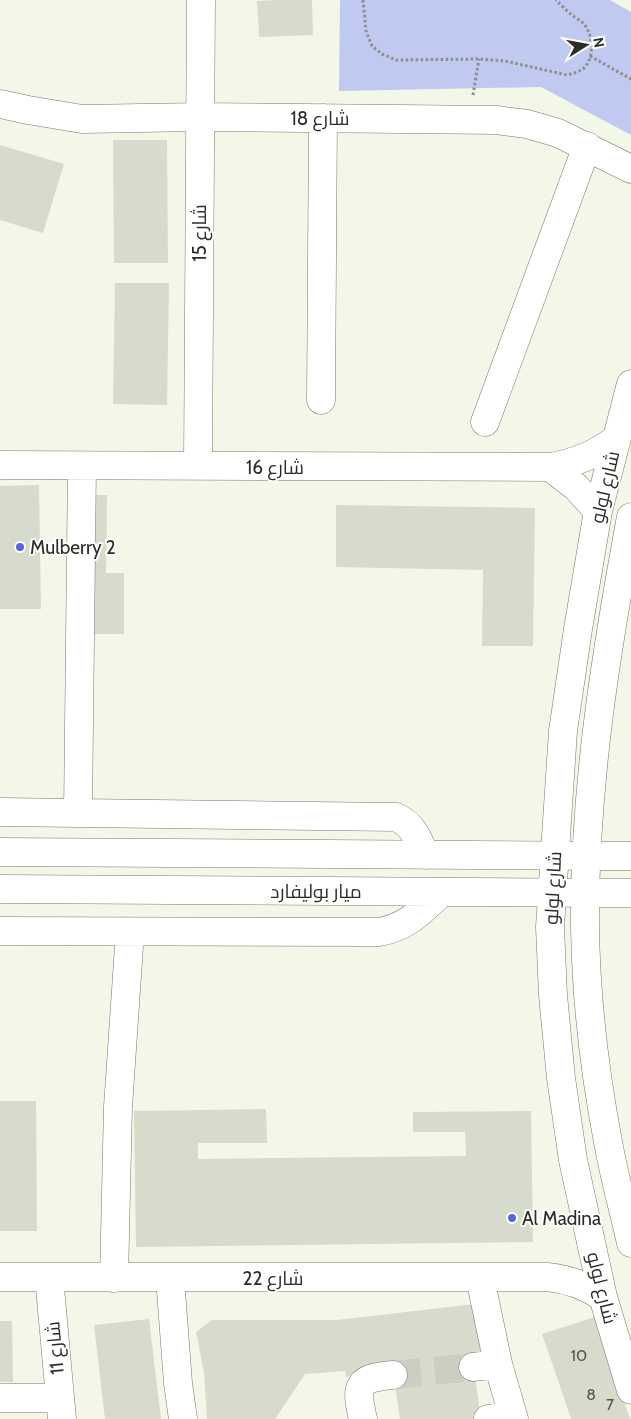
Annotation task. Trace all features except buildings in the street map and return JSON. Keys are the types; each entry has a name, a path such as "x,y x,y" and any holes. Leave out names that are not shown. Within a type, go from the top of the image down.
{"street":[{"name":"شارع 15","path":"198,466 201,0"},
{"name":"شارع 18","path":"0,104 82,119 200,117 496,120 527,124 558,133 631,169"},
{"path":"321,400 323,118"},
{"path":"485,422 587,146"},
{"name":"شارع لولو","path":"631,384 598,511 563,731 550,927 553,995 561,1078 574,1160 603,1298 631,1390"},
{"name":"شارع 16","path":"0,465 550,468 585,459 615,440"},
{"path":"78,813 82,466"},
{"path":"550,468 576,487 598,511"},
{"name":"شارع لولو","path":"631,516 610,628 596,727 588,825 586,892 588,988 597,1074 609,1149 631,1243"},
{"path":"0,812 396,816 412,828 425,855"},
{"name":"ميار بوليفارد","path":"0,852 631,856"},
{"name":"ميار بوليفارد","path":"0,889 631,893"},
{"path":"0,931 379,932 397,928 414,918 442,892"},
{"path":"114,1278 118,1107 130,932"},
{"path":"547,1277 570,1261 591,1242"},
{"name":"شارع 22","path":"0,1277 547,1277 562,1278 576,1282 603,1298"},
{"name":"شارع 11","path":"49,1277 61,1409"},
{"path":"170,1278 178,1383 184,1419"},
{"path":"480,1278 486,1365 505,1418"},
{"path":"363,1419 358,1394 362,1384 371,1377 394,1375"},
{"path":"0,1398 61,1409"}],"path":[{"path":"363,0 366,31 372,46 382,54 396,60 479,59 514,63 568,75 578,72 586,66 592,44 589,32 583,22 572,15 556,0"},
{"path":"590,56 631,79"},
{"path":"469,119 479,59"}],"shaded area":[{"path":"340,0 610,0 631,12 631,135 541,87 339,91"}],"tunnel":[{"path":"393,1375 473,1367"}],"place":[{"name":"Mulberry 2","path":"20,547"},
{"name":"Al Madina","path":"512,1218"}]}
